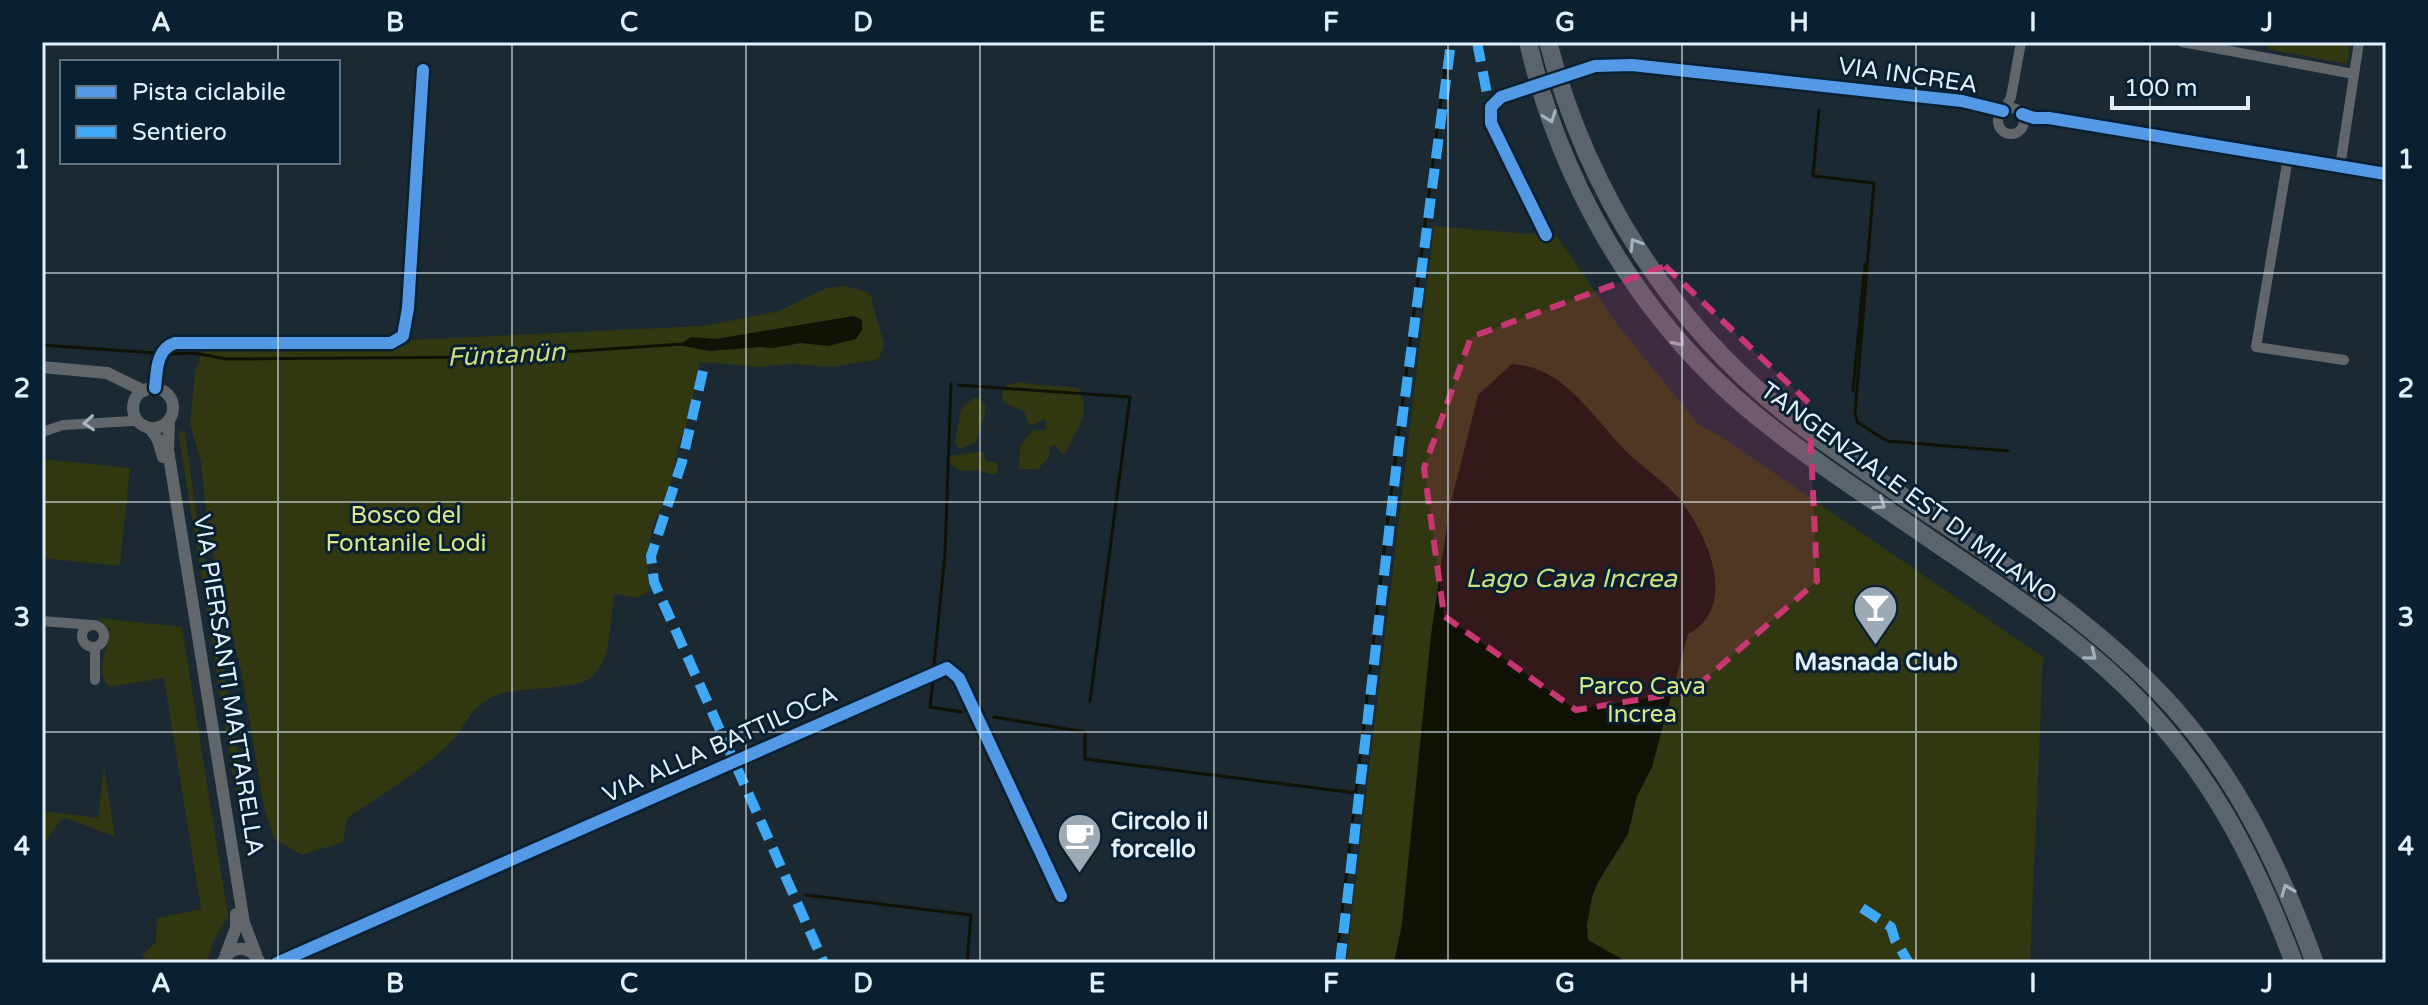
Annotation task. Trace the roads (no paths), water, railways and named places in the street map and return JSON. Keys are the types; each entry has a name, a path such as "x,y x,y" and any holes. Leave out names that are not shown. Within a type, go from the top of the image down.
{"highway":[{"name":"TANGENZIALE EST DI MILANO","path":"1528,42 1550,119 1577,184 1631,279 1672,333 1720,384 1773,430 2029,606 2126,687 2170,735 2225,811 2259,874 2294,963"},
{"name":"TANGENZIALE EST DI MILANO","path":"1548,42 1568,110 1595,175 1649,267 1685,315 1725,360 1779,408 2032,584 2102,638 2159,692 2212,756 2245,804 2282,879 2315,963"}],"street":[{"path":"2000,110 2011,97 2021,42"},
{"path":"2182,42 2354,74"},
{"path":"2250,54 2254,42"},
{"path":"2340,167 2359,42"},
{"name":"VIA INCREA","path":"1546,235 1491,123 1491,105 1501,97 1595,66 1632,65 1947,100 2021,116 2049,118 2386,174"},
{"path":"135,401 150,390 162,352 175,343 391,343 403,336 408,308 423,70"},
{"path":"2011,97 2021,116"},
{"name":"VIA INCREA","path":"2000,110 1998,124 2009,134 2019,131 2021,116"},
{"path":"2288,158 2256,347 2344,360"},
{"path":"42,367 107,373 150,390 161,390 170,398 173,410 169,421 160,427 150,428 136,418"},
{"path":"42,373 106,379 120,384 135,401 136,418"},
{"path":"42,432 60,426 133,421 136,418"},
{"name":"VIA PIERSANTI MATTARELLA","path":"169,421 168,450 244,923 258,958"},
{"name":"VIA PIERSANTI MATTARELLA","path":"150,428 162,451 237,917 224,959"},
{"path":"42,621 99,626 104,634 103,641 95,647"},
{"path":"73,624 82,633 85,644 95,647"},
{"path":"82,633 92,625"},
{"path":"95,647 95,680"},
{"name":"VIA ALLA BATTILOCA","path":"258,958 279,961 298,955 947,668 959,678 1061,896"},
{"path":"224,959 241,948 258,958"}],"water":[{"path":"854,316 862,320 862,330 856,339 828,346 801,343 773,348 709,351 679,345 691,337 716,339"},
{"name":"Lago Cava Increa","path":"1512,364 1547,374 1576,395 1625,450 1680,500 1700,531 1714,569 1712,606 1704,622 1688,634 1652,767 1637,796 1628,834 1592,897 1588,940 1629,963 1394,963 1402,924 1431,635 1449,510 1478,395"}],"waterway":[{"path":"1336,963 1448,44 1437,42"},
{"path":"1819,110 1813,176 1874,183 1855,413 1857,422 1887,441 2008,451"},
{"path":"1853,391 1865,264"},
{"name":"Füntanün","path":"170,354 194,353 227,359 491,357 683,344"},
{"path":"42,345 155,353"},
{"path":"934,666 945,553 951,384"},
{"path":"958,385 1130,397 1090,701"},
{"path":"933,680 930,707 962,712"},
{"path":"994,717 1085,732 1085,759 1356,793"},
{"path":"806,895 971,915 967,963"}],"place":[{"name":"Masnada Club","path":"1876,647"},
{"name":"Circolo il forcello","path":"1080,874"}],"park label":[{"name":"Bosco del Fontanile Lodi","path":"406,529"},
{"name":"Parco Cava Increa","path":"1642,700"}]}
